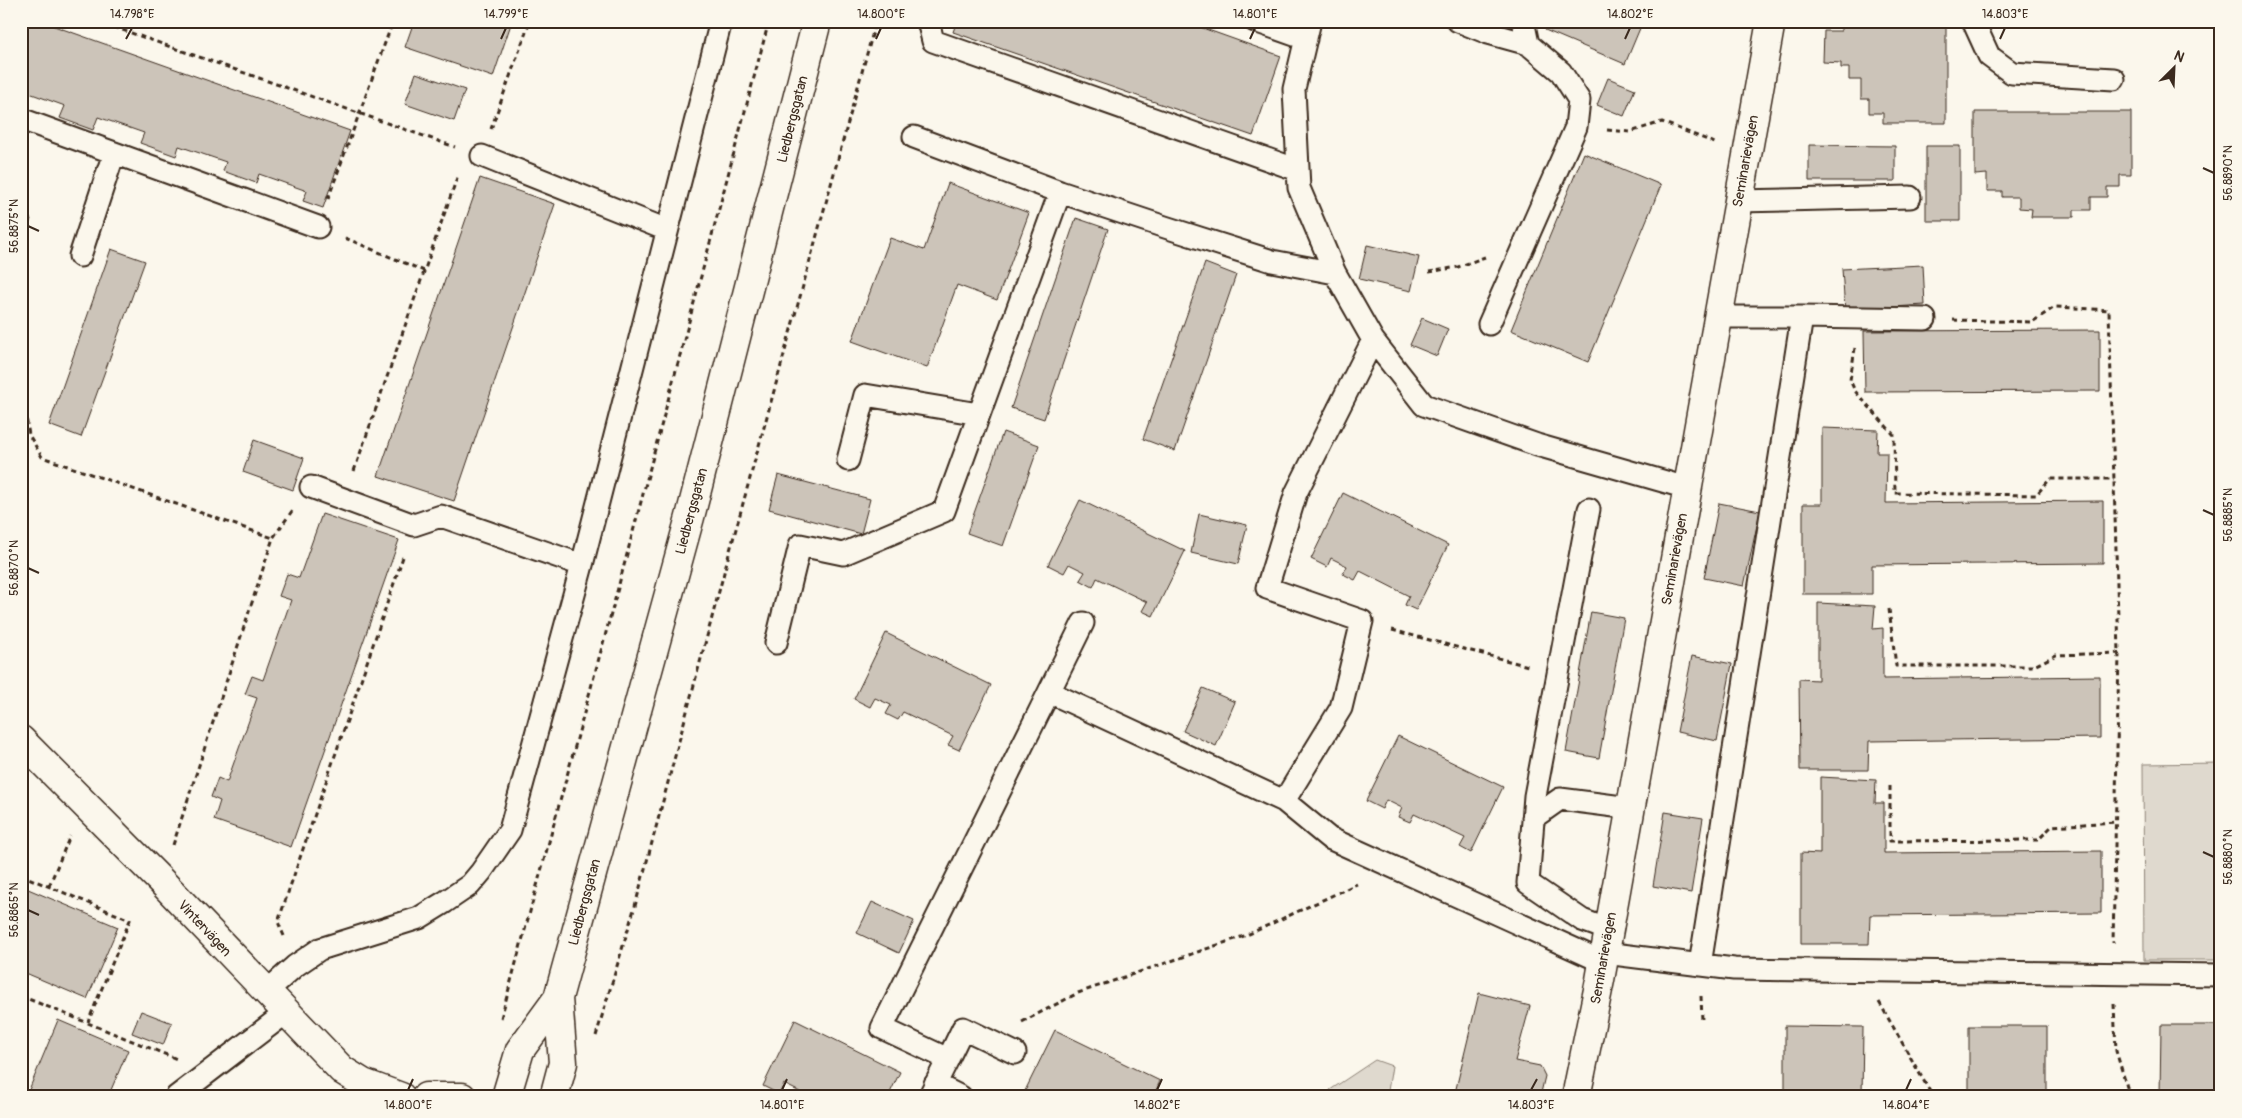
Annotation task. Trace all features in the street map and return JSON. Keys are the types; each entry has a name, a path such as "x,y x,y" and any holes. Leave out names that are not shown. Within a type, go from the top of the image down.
{"street":[{"name":"Liedbergsgatan","path":"554,1097 563,1063 558,998 690,518 817,21"},
{"name":"Seminarievägen","path":"1576,1097 1606,948 1771,21"},
{"name":"Vintervägen","path":"21,740 161,881 324,1052 353,1078 401,1097"},
{"name":"Liedbergsgatan","path":"506,1097 520,1050 558,998"},
{"path":"426,1097 462,1097"}],"lane":[{"path":"266,992 295,966 320,949 419,918 470,886 492,859 510,830 582,565 721,21"},
{"path":"928,21 933,41 1298,170"},
{"path":"1255,21 1308,30 1294,89 1299,188 1335,273 1373,340 1424,405 1537,445 1687,488"},
{"path":"1458,21 1488,33 1528,44 1561,72 1579,100 1576,127 1489,324"},
{"path":"1526,21 1524,25 1528,44"},
{"path":"1973,21 1989,56 2012,73 2114,79"},
{"path":"21,119 318,227"},
{"path":"914,137 1060,192 1272,261 1335,273"},
{"path":"474,153 667,230"},
{"path":"80,256 114,154"},
{"path":"776,642 800,545 843,554 944,511 1060,192"},
{"path":"1738,201 1910,197"},
{"path":"1717,317 1925,319"},
{"path":"1700,965 1802,317"},
{"path":"1284,801 1341,708 1362,621 1267,588 1296,492 1373,340"},
{"path":"848,460 865,395 979,414"},
{"path":"311,487 414,525 441,516 582,565"},
{"path":"1589,509 1535,796 1528,883 1582,920 1606,948"},
{"path":"948,1059 882,1028 1083,623"},
{"path":"1049,692 1284,801 1329,838 1394,868 1606,948 1700,965 1734,969 2221,974"},
{"path":"1533,818 1560,799 1630,808"},
{"path":"176,1097 287,1012"},
{"path":"961,1097 932,1090 963,1028 1015,1053"}],"path":[{"path":"97,21 474,153"},
{"path":"394,21 318,227 424,271"},
{"path":"343,500 424,271 530,21"},
{"path":"498,1024 614,603 769,21"},
{"path":"594,1042 635,906 726,566 876,21"},
{"path":"2219,21 2221,72"},
{"path":"1576,127 1630,132 1662,122 1746,155"},
{"path":"1429,272 1458,267 1485,257 1520,253"},
{"path":"1925,319 2032,322 2055,307 2109,310 2119,653 2113,974 2116,1051 2130,1097"},
{"path":"1860,318 1850,380 1855,392 1894,435 1895,493 2036,495 2050,479 2114,479"},
{"path":"25,411 29,434 42,457 273,538"},
{"path":"161,881 273,538 311,487"},
{"path":"295,966 278,922 414,525"},
{"path":"1889,608 1896,666 2034,666 2056,655 2119,653"},
{"path":"1362,621 1558,674"},
{"path":"1890,786 1890,841 2038,840 2052,826 2116,822"},
{"path":"49,886 84,803"},
{"path":"988,1040 1078,992 1247,935 1394,868"},
{"path":"21,875 130,920 88,1022"},
{"path":"1862,971 1933,1097"},
{"path":"21,996 210,1072"}],"shaded area":[{"path":"2221,763 2221,960 2144,960 2143,764"},
{"path":"1375,1060 1392,1066 1387,1097 1329,1097 1330,1090"}],"building":[{"path":"21,21 40,21 350,131 323,208 303,201 307,191 259,174 256,183 223,171 226,162 179,146 176,156 140,143 144,133 98,117 93,130 60,118 65,106 21,90"},
{"path":"406,21 512,21 493,77 405,47 412,27 405,24"},
{"path":"957,21 1183,21 1281,56 1253,136 953,32"},
{"path":"1549,21 1643,21 1625,64 1545,30"},
{"path":"1849,21 1946,21 1946,123 1883,123 1883,113 1869,113 1869,99 1861,99 1861,80 1849,80 1849,68 1841,68 1841,63 1823,62 1824,31 1841,31 1841,24 1849,23"},
{"path":"416,73 465,90 454,121 405,104"},
{"path":"1608,78 1635,89 1624,116 1597,105"},
{"path":"1975,112 2131,112 2131,175 2120,175 2120,187 2107,187 2107,197 2091,197 2091,210 2074,210 2074,217 2031,217 2032,209 2019,208 2019,197 2002,197 2002,191 1987,191 1987,174 1975,175"},
{"path":"1809,145 1895,146 1895,181 1809,181"},
{"path":"1926,146 1960,146 1960,221 1926,221"},
{"path":"1584,153 1661,185 1588,362 1511,330"},
{"path":"480,178 555,204 454,501 378,476"},
{"path":"948,183 1029,213 997,300 957,285 927,368 852,341 890,238 924,250"},
{"path":"21,216 31,219 21,248"},
{"path":"1076,218 1108,229 1044,419 1011,408"},
{"path":"1367,245 1419,257 1411,291 1359,279"},
{"path":"111,249 145,261 81,437 49,425"},
{"path":"1205,263 1236,275 1175,451 1143,439"},
{"path":"1923,265 1925,305 1845,310 1842,269"},
{"path":"1422,318 1448,329 1437,356 1410,345"},
{"path":"2100,330 2100,391 1865,392 1864,331"},
{"path":"1822,428 1878,430 1877,453 1887,453 1886,503 2103,501 2103,563 1872,565 1872,594 1803,594 1803,504 1822,504"},
{"path":"1003,432 1039,445 1003,546 967,533"},
{"path":"254,440 304,458 293,490 243,472"},
{"path":"778,475 870,499 861,534 769,509"},
{"path":"1343,493 1448,545 1416,610 1405,605 1409,596 1360,571 1355,580 1343,574 1347,566 1331,558 1327,567 1311,559"},
{"path":"1080,500 1185,551 1153,616 1142,611 1147,602 1097,578 1093,587 1080,580 1085,572 1069,564 1064,573 1048,565"},
{"path":"1719,503 1760,511 1744,586 1704,578"},
{"path":"322,514 399,540 291,847 214,820 220,801 211,797 218,778 227,782 257,698 245,694 252,676 263,680 291,600 279,596 287,574 299,578"},
{"path":"1199,514 1247,525 1238,564 1191,553"},
{"path":"1818,603 1875,606 1873,629 1883,628 1883,679 2100,676 2100,738 1869,741 1868,770 1800,770 1799,679 1818,680"},
{"path":"1591,612 1624,618 1599,758 1566,752"},
{"path":"886,633 991,685 959,750 948,745 953,736 903,712 898,720 886,714 891,705 875,698 870,707 854,699"},
{"path":"1692,656 1732,664 1717,741 1677,732"},
{"path":"1203,688 1235,702 1216,746 1183,731"},
{"path":"1398,736 1503,787 1471,853 1460,847 1465,838 1414,814 1410,822 1398,817 1402,808 1386,800 1382,809 1366,801"},
{"path":"1820,777 1876,780 1875,803 1884,803 1884,853 2101,851 2101,913 1870,915 1869,944 1801,944 1801,853 1820,854"},
{"path":"1665,812 1703,818 1691,893 1653,886"},
{"path":"21,886 118,927 87,999 21,971"},
{"path":"872,902 914,921 899,953 857,933"},
{"path":"1479,993 1530,1006 1515,1061 1540,1066 1545,1076 1540,1097 1454,1097"},
{"path":"141,1011 172,1023 163,1045 132,1033"},
{"path":"58,1020 128,1050 108,1097 26,1097"},
{"path":"795,1020 900,1072 888,1097 798,1097 800,1092 784,1084 779,1094 763,1086"},
{"path":"2161,1025 2221,1025 2221,1097 2160,1097"},
{"path":"1785,1026 1863,1027 1862,1097 1785,1097"},
{"path":"1969,1026 2047,1026 2047,1097 1969,1097"},
{"path":"1055,1030 1160,1081 1153,1097 1023,1095"}]}
